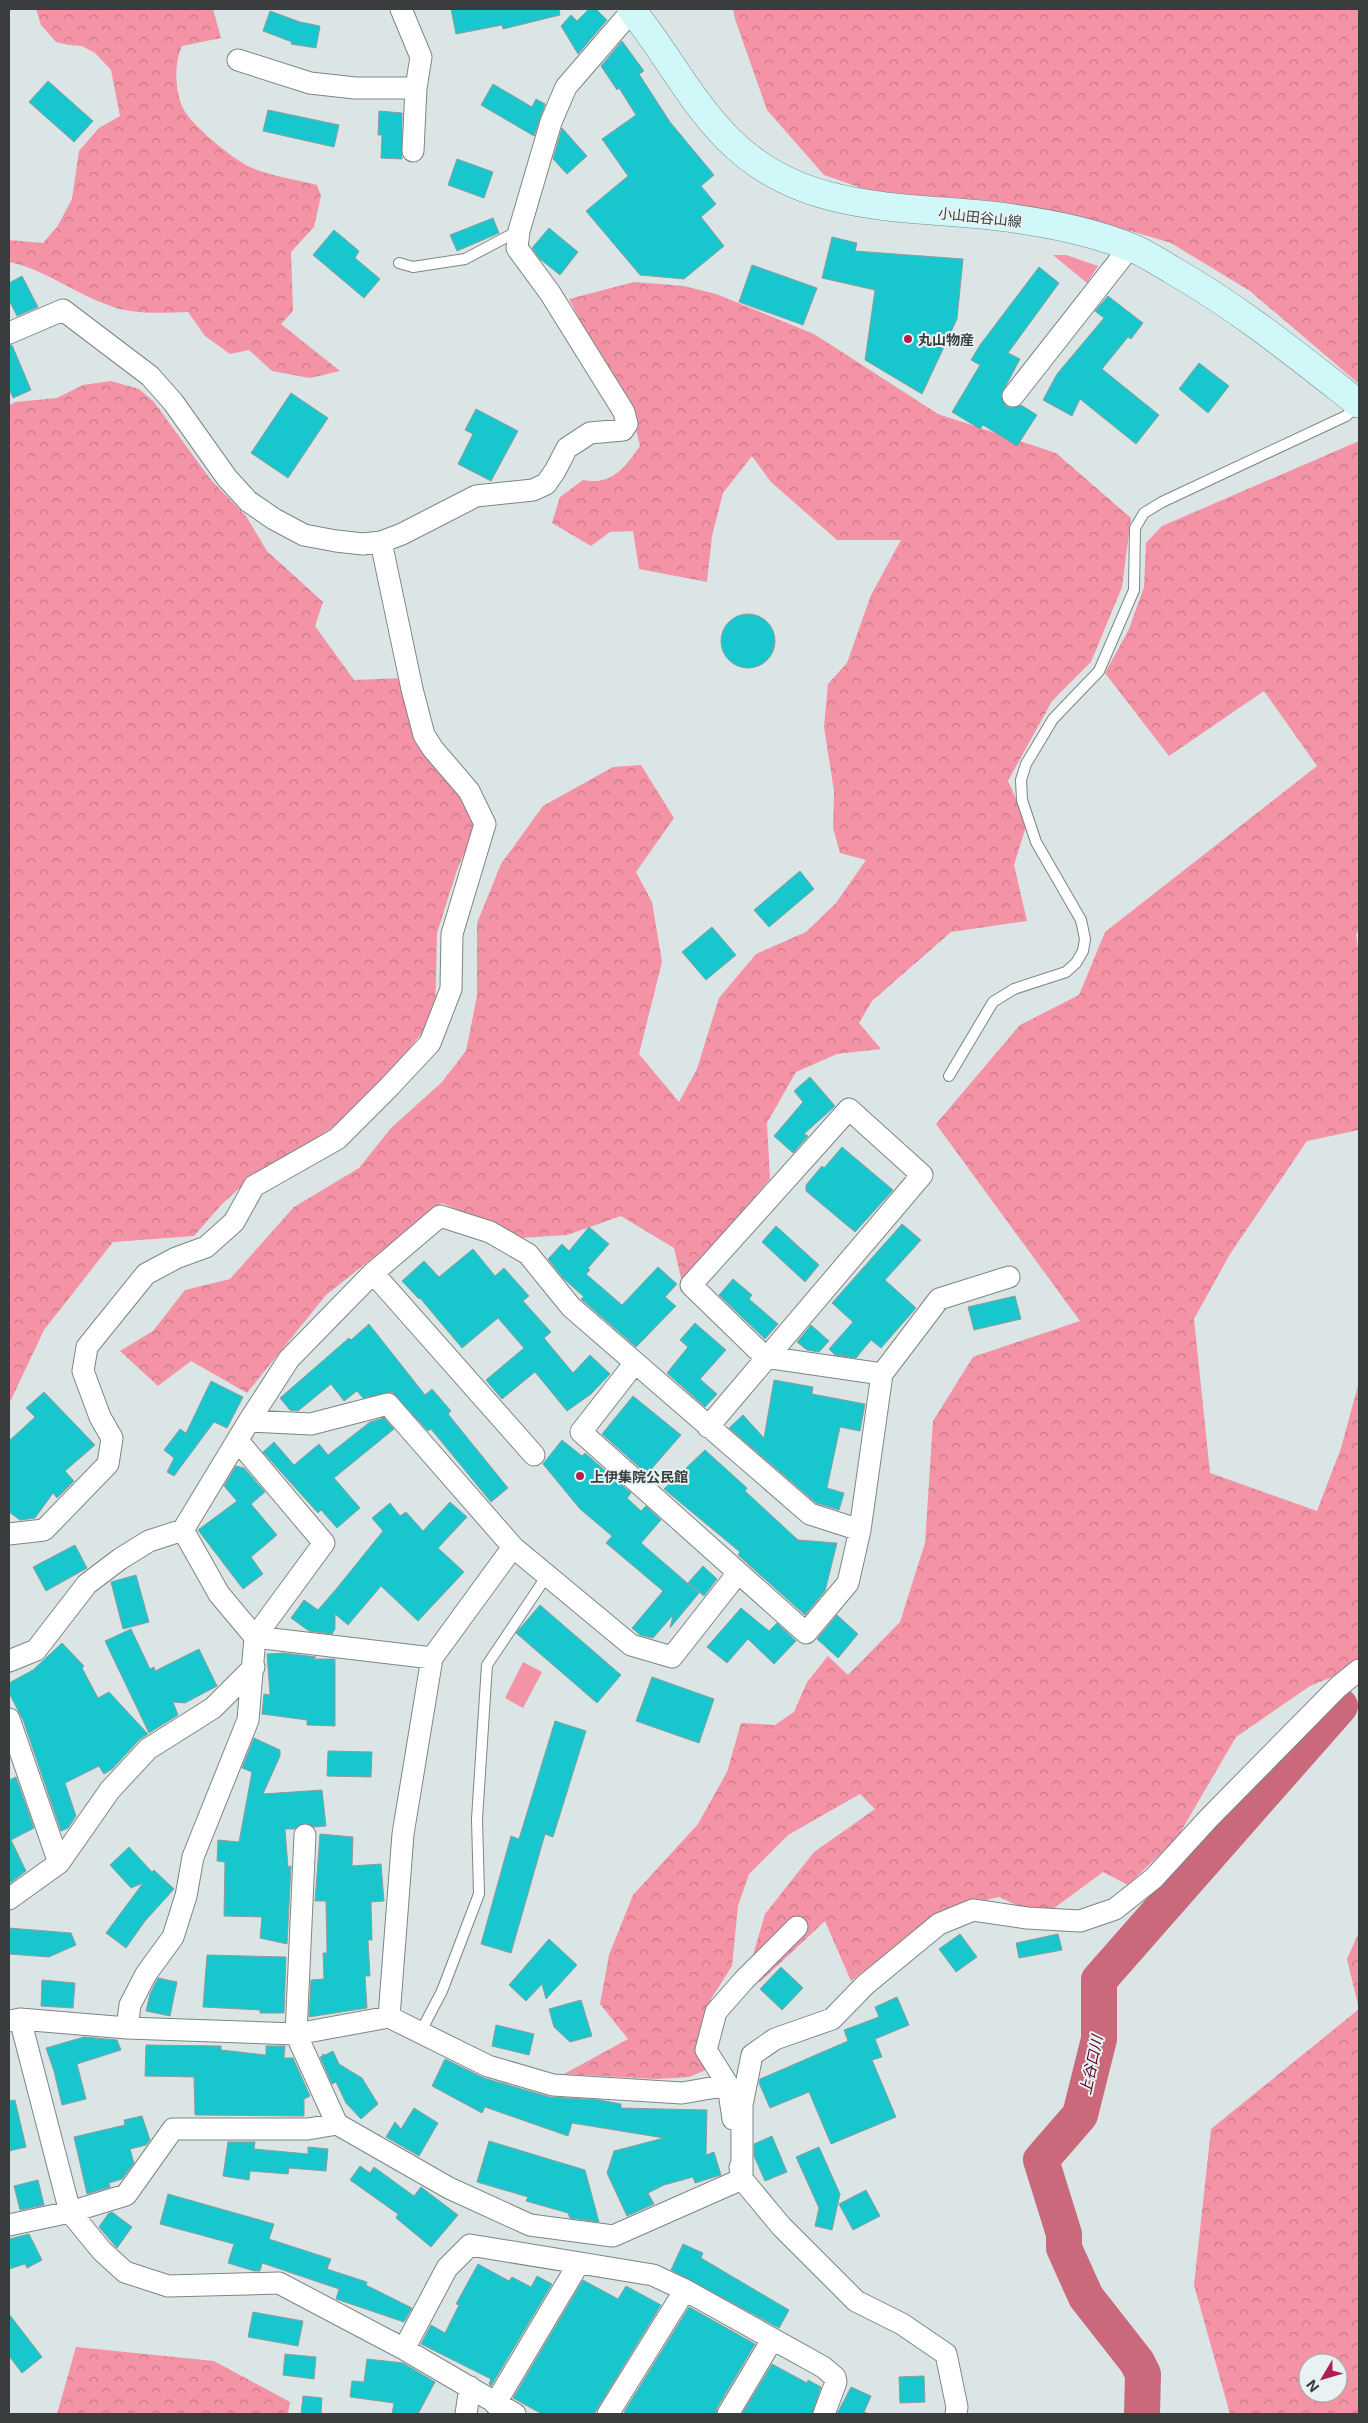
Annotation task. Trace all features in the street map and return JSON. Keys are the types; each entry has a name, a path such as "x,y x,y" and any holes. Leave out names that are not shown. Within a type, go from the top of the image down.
{"main road":[{"name":"小山田谷山線","path":"633,10 692,97 727,138 756,163 796,186 827,197 868,204 909,210 988,216 1076,230 1130,247 1215,296 1359,404"}],"street":[{"path":"401,9 421,56 416,88 413,151"},
{"path":"9,333 63,310 150,376 173,402 227,478 248,501 274,519 304,535 336,542 363,544 381,542 402,534 476,496 533,490 546,484 555,471 566,448 590,433 622,430 627,424 624,412 550,293 517,248 519,231 551,122 566,88 633,10"},
{"path":"238,60 310,83 355,88 416,88"},
{"path":"1013,396 1130,247"},
{"path":"9,1534 44,1530 108,1464 112,1438 100,1416 83,1371 88,1347 146,1274 176,1258 206,1247 234,1222 254,1186 337,1139 430,1043 451,989 452,934 486,824 469,791 433,749 424,735 412,689 381,542"},
{"path":"708,1426 765,1357 922,1175 849,1109 691,1285 765,1357 882,1374"},
{"path":"9,1661 36,1650 87,1584 120,1559 150,1541 184,1530 249,1421 289,1359 373,1273 440,1216 490,1232 528,1254 570,1307 810,1514 860,1530"},
{"path":"373,1273 534,1455"},
{"path":"634,1364 580,1432 806,1633 848,1583 860,1530 882,1374 940,1299 1009,1277"},
{"path":"249,1421 311,1424 388,1404 513,1548 631,1645 672,1657 738,1573"},
{"path":"127,2028 130,2005 146,1974 172,1937 186,1896 193,1857 248,1720 254,1667 255,1637 324,1543 238,1441"},
{"path":"184,1530 220,1594 255,1637 432,1658"},
{"path":"389,2018 403,1834 432,1658 513,1548"},
{"path":"9,1899 59,1863 110,1790 148,1749 213,1708 254,1667"},
{"path":"742,2179 742,2105 752,2055 776,2039 832,2019 865,1985 939,1924 947,1920 973,1910 1027,1918 1080,1921 1115,1909 1154,1878 1208,1819 1338,1687 1359,1670"},
{"path":"9,1719 59,1863"},
{"path":"305,1835 296,2034 336,2124 449,2188 530,2225 613,2236 742,2179"},
{"path":"797,1927 744,1980 716,2012 706,2050 728,2085 742,2179 781,2226 856,2301 902,2324 946,2354 957,2407 956,2414"},
{"path":"515,2414 404,2349 278,2283 168,2286 125,2272 102,2251 70,2212 14,2020 127,2028 296,2034 389,2018 488,2066 553,2085 682,2093 728,2085"},
{"path":"9,2225 70,2212 126,2195 173,2129 308,2129 336,2124"},
{"path":"404,2349 447,2268 470,2245 653,2275 685,2290 823,2367 835,2377 836,2382 824,2414"},
{"path":"495,2404 579,2263"},
{"path":"608,2414 685,2290"},
{"path":"728,2414 772,2340"},
{"path":"466,2414 470,2387"}],"lane":[{"path":"399,263 413,267 465,259 519,231"},
{"path":"949,1076 993,1002 1014,989 1066,972 1076,963 1083,951 1085,939 1081,920 1036,842 1022,800 1021,780 1026,764 1054,719 1099,671 1134,590 1135,528 1144,513 1346,416 1359,404"},
{"path":"420,2033 442,1991 479,1894 477,1819 487,1666 546,1577"}],"green space":[{"path":"36,9 213,9 221,38 182,46 179,53 176,76 182,106 202,131 242,163 282,177 317,185 321,196 314,227 291,252 293,311 281,324 340,371 310,378 272,371 249,350 230,354 205,336 188,312 147,313 117,308 95,300 34,270 9,262 9,240 43,243 57,227 72,199 79,151 99,128 120,116 111,70 95,53 82,46 56,42 41,25"},
{"path":"733,9 1359,9 1359,384 1250,291 1171,243 1104,223 1031,210 873,192 824,175 767,110"},
{"path":"1053,255 1066,255 1098,266 1087,283"},
{"path":"634,282 684,286 716,294 814,334 938,414 1056,453 1131,518 1122,587 1091,662 1052,701 1008,781 1027,823 1014,865 1027,921 951,932 872,1001 859,1023 881,1049 837,1054 796,1072 767,1123 770,1179 682,1282 674,1248 621,1216 567,1235 520,1238 442,1203 326,1295 247,1393 191,1361 158,1386 120,1351 153,1331 185,1290 230,1279 294,1207 359,1168 391,1128 442,1082 466,1051 477,996 477,923 501,864 543,806 613,767 641,765 674,818 636,872 652,902 662,962 639,1054 679,1102 697,1069 719,998 756,954 806,932 836,903 866,860 840,853 833,828 834,791 824,727 828,684 847,663 871,595 901,540 837,540 771,482 752,456 723,493 712,536 707,582 639,569 633,531 610,532 591,546 552,523 560,497 583,480 602,480 617,473 640,446 635,425 569,299"},
{"path":"111,381 139,389 154,402 211,480 246,516 267,551 323,602 315,626 354,680 403,678 464,796 476,827 457,870 437,933 435,1016 371,1098 299,1152 256,1173 221,1205 194,1236 113,1242 44,1330 9,1404 9,406 15,402 57,398 83,385"},
{"path":"1359,441 1359,927 1356,935 1359,954 1359,1130 1307,1141 1230,1254 1194,1319 1210,1473 1317,1511 1341,1448 1359,1382 1359,1666 1310,1686 1236,1737 1177,1838 1128,1885 1103,1872 1042,1917 999,1897 943,1910 851,1981 825,1921 760,1982 746,1979 765,1914 814,1852 875,1809 860,1794 788,1835 749,1874 738,1906 732,1966 711,1999 708,2030 713,2067 689,2077 657,2079 564,2074 628,2039 600,2004 609,1955 633,1895 698,1824 727,1772 741,1723 775,1725 794,1712 807,1682 828,1656 848,1675 900,1622 925,1543 933,1421 973,1357 1080,1321 936,1124 1020,1025 1079,995 1105,932 1317,766 1264,691 1169,756 1105,673 1129,629 1144,587 1146,543 1162,526"},
{"path":"523,1662 542,1672 523,1708 505,1698"},
{"path":"1359,1932 1359,2009 1347,1959"},
{"path":"1359,2009 1359,2414 1230,2414 1194,2285 1211,2129"},
{"path":"76,2347 214,2361 290,2402 288,2414 57,2414"}],"building":[{"path":"451,9 559,9 560,15 503,29 502,25 456,34"},
{"path":"589,9 596,9 607,20 578,54 561,26 571,15 577,21"},
{"path":"270,11 300,22 320,26 316,48 291,44 292,42 263,31"},
{"path":"622,41 644,71 639,74 670,122 714,175 701,186 716,204 701,217 724,246 684,279 640,275 586,211 628,176 602,139 636,115 619,88 617,90 601,66"},
{"path":"48,81 93,121 74,142 29,102"},
{"path":"493,84 532,107 536,99 545,104 534,136 481,105"},
{"path":"268,110 339,125 334,147 263,131"},
{"path":"379,111 402,113 402,159 381,158 382,135 378,135"},
{"path":"562,128 587,156 567,174 553,159"},
{"path":"457,159 493,172 484,198 448,185"},
{"path":"493,218 499,233 457,251 450,235"},
{"path":"549,228 578,252 560,275 540,259 532,248"},
{"path":"334,230 359,251 355,258 380,279 364,298 313,255"},
{"name":"丸山物産","path":"832,237 857,243 855,251 963,259 957,319 922,394 865,360 875,290 822,278"},
{"path":"752,265 817,288 803,325 739,302"},
{"path":"1039,267 1059,283 1008,353 1020,359 1001,395 1006,406 1012,408 1021,405 1037,415 1017,446 983,425 980,429 952,412 980,365 971,360 980,345"},
{"path":"22,276 38,307 17,316 9,300 9,283"},
{"path":"1108,296 1143,323 1131,339 1128,337 1102,369 1159,415 1136,444 1080,399 1072,416 1043,400 1057,374 1104,318 1095,311"},
{"path":"9,345 12,345 31,390 13,398 9,388"},
{"path":"1199,363 1229,386 1208,413 1179,389"},
{"path":"291,393 328,418 288,478 251,453"},
{"path":"476,409 518,431 491,481 458,464 473,434 465,430"},
{"path":"743,614 753,614 763,618 771,626 775,641 771,656 763,664 753,668 743,668 733,664 725,656 721,646 721,636 725,626 733,618"},
{"path":"800,871 814,889 769,927 754,910"},
{"path":"712,927 736,955 706,980 682,952"},
{"path":"810,1077 835,1106 804,1134 808,1136 793,1153 774,1136 803,1102 794,1091"},
{"path":"842,1147 893,1190 855,1232 806,1191 806,1185"},
{"path":"902,1224 921,1240 885,1280 916,1308 881,1348 871,1340 856,1358 835,1355 829,1349 853,1322 832,1303"},
{"path":"776,1226 819,1265 805,1282 762,1242"},
{"path":"589,1227 609,1244 588,1268 590,1270 586,1274 622,1305 658,1267 677,1284 665,1297 676,1306 636,1347 581,1299 584,1297 563,1278 548,1259 562,1244 569,1251"},
{"path":"473,1249 495,1276 504,1268 529,1296 523,1301 551,1332 544,1338 573,1373 590,1355 610,1374 591,1394 567,1411 535,1372 502,1399 486,1380 524,1348 498,1318 462,1348 420,1298 402,1281 424,1261 439,1277"},
{"path":"733,1279 752,1295 749,1299 778,1324 765,1339 719,1295"},
{"path":"1015,1296 1021,1319 974,1330 968,1307"},
{"path":"695,1323 726,1350 700,1379 717,1394 705,1407 667,1373 688,1347 680,1340"},
{"path":"369,1324 425,1395 432,1389 451,1411 448,1414 508,1488 491,1502 431,1429 428,1431 392,1392 363,1398 357,1391 344,1401 331,1384 298,1411 290,1410 280,1398 349,1338 351,1340"},
{"path":"811,1325 829,1341 819,1352 807,1350 797,1342"},
{"path":"774,1380 813,1387 812,1394 865,1404 860,1431 840,1427 827,1488 844,1493 839,1510 816,1503 729,1428 743,1415 764,1438"},
{"path":"211,1381 243,1397 227,1428 214,1422 174,1476 167,1472 174,1458 164,1450 180,1429 186,1433"},
{"path":"44,1392 95,1445 65,1471 74,1481 57,1498 53,1493 35,1518 20,1520 9,1512 9,1441 35,1417 26,1408"},
{"path":"633,1396 681,1435 647,1474 602,1434"},
{"path":"384,1418 394,1429 334,1478 360,1508 337,1528 321,1510 318,1513 263,1452 274,1442 294,1465 319,1444 328,1455 370,1422"},
{"path":"562,1440 582,1456 585,1453 631,1493 627,1498 641,1511 646,1506 661,1520 641,1543 699,1593 670,1628 673,1615 653,1638 640,1635 632,1628 663,1591 606,1543 612,1536 580,1509 543,1464"},
{"path":"705,1450 747,1488 745,1491 798,1540 837,1543 825,1591 805,1615 738,1555 740,1552 664,1489"},
{"path":"236,1466 244,1468 265,1492 251,1504 277,1535 251,1557 263,1574 243,1589 198,1530 237,1501 224,1486"},
{"path":"450,1502 467,1517 438,1548 464,1572 418,1621 381,1586 348,1625 335,1614 335,1629 332,1634 309,1631 291,1618 304,1600 318,1610 337,1588 383,1531 372,1518 390,1503 400,1516 406,1512 423,1531"},
{"path":"75,1545 87,1568 46,1591 33,1567"},
{"path":"703,1566 717,1579 704,1596 688,1583"},
{"path":"136,1575 149,1622 123,1629 111,1582"},
{"path":"540,1605 621,1675 597,1703 516,1633"},
{"path":"741,1608 769,1631 777,1623 796,1641 774,1664 748,1639 727,1663 707,1647"},
{"path":"837,1615 858,1634 838,1658 817,1639"},
{"path":"131,1629 150,1669 154,1667 155,1671 199,1649 217,1686 185,1703 173,1702 178,1715 149,1733 105,1641"},
{"path":"62,1643 84,1666 82,1668 98,1698 109,1692 148,1734 139,1740 112,1769 104,1774 99,1766 65,1783 76,1816 68,1828 61,1831 23,1720 9,1693 9,1683 33,1670"},
{"path":"284,1653 316,1657 314,1659 335,1659 335,1726 307,1725 307,1720 262,1714 264,1694 270,1695 267,1654"},
{"path":"652,1677 714,1699 699,1743 636,1721"},
{"path":"555,1721 586,1731 553,1837 545,1834 511,1953 481,1944 511,1836 519,1839"},
{"path":"254,1738 280,1750 280,1756 263,1794 322,1790 326,1826 314,1827 305,1823 294,1829 285,1829 288,1867 291,1866 287,1944 260,1938 262,1917 224,1916 225,1862 217,1861 218,1840 239,1842 252,1772 242,1768"},
{"path":"328,1751 372,1752 371,1777 327,1776"},
{"path":"16,1777 34,1828 11,1840 26,1871 9,1884 9,1780"},
{"path":"320,1834 353,1837 352,1866 381,1864 384,1901 371,1902 372,1940 368,1940 370,1976 365,1976 367,2008 309,2017 311,1980 324,1979 323,1953 327,1953 326,1901 315,1901"},
{"path":"129,1847 152,1872 154,1870 174,1889 145,1921 126,1948 106,1933 143,1883 131,1888 110,1865"},
{"path":"9,1928 71,1933 76,1945 49,1957 9,1954"},
{"path":"960,1934 977,1957 956,1972 939,1949"},
{"path":"1058,1934 1062,1950 1019,1958 1016,1943"},
{"path":"549,1939 577,1965 546,1999 542,1984 526,2001 509,1985"},
{"path":"207,1955 286,1957 284,2013 260,2013 260,2010 203,2007"},
{"path":"781,1967 803,1988 782,2010 760,1989"},
{"path":"158,1978 177,1982 170,2016 146,2011 150,1994"},
{"path":"42,1980 75,1983 73,2008 41,2006"},
{"path":"897,1997 909,2025 875,2039 882,2057 872,2060 896,2117 831,2144 809,2092 770,2108 759,2083 760,2079 848,2041 844,2030 879,2017 875,2007"},
{"path":"581,2000 592,2036 570,2042 554,2027 549,2009"},
{"path":"496,2025 534,2034 529,2055 492,2046"},
{"path":"84,2037 117,2040 121,2050 77,2064 86,2099 62,2105 46,2048"},
{"path":"146,2045 221,2046 221,2050 266,2055 266,2046 285,2046 284,2058 293,2058 310,2096 304,2099 304,2116 195,2115 194,2077 145,2076"},
{"path":"333,2051 339,2064 362,2078 378,2104 361,2119 346,2103 336,2082 332,2084 320,2057 323,2056 322,2054 325,2055"},
{"path":"445,2059 484,2078 550,2097 600,2100 621,2104 621,2108 707,2110 706,2155 714,2152 721,2175 695,2183 693,2177 664,2185 648,2193 654,2204 627,2216 607,2173 614,2151 664,2138 572,2123 568,2136 485,2107 482,2113 432,2086"},
{"path":"15,2100 26,2147 9,2151 9,2101"},
{"path":"414,2108 438,2123 419,2156 386,2137 395,2122 401,2129"},
{"path":"142,2116 150,2140 146,2145 130,2149 134,2163 122,2179 109,2183 110,2187 87,2194 74,2137 125,2125 124,2120"},
{"path":"772,2136 787,2172 765,2181 754,2156 754,2144"},
{"path":"489,2141 585,2170 599,2222 570,2218 568,2213 526,2201 528,2197 477,2182"},
{"path":"228,2142 255,2142 254,2149 308,2154 308,2147 328,2149 326,2171 289,2168 288,2174 250,2171 249,2180 223,2176"},
{"path":"819,2147 840,2194 832,2230 815,2226 819,2208 796,2157"},
{"path":"360,2166 370,2173 374,2167 414,2196 421,2187 458,2215 431,2247 396,2218 398,2214 350,2180"},
{"path":"38,2180 44,2205 20,2210 14,2186"},
{"path":"866,2190 880,2216 853,2230 839,2204"},
{"path":"168,2194 274,2224 269,2239 331,2259 327,2269 367,2282 366,2285 412,2308 404,2322 336,2299 339,2289 262,2263 260,2271 254,2271 228,2263 234,2244 160,2224"},
{"path":"112,2212 132,2227 117,2248 99,2227 108,2214"},
{"path":"29,2234 42,2260 27,2268 25,2264 9,2269 9,2239"},
{"path":"683,2244 703,2253 701,2258 789,2310 779,2328 671,2270"},
{"path":"478,2264 509,2281 512,2277 531,2287 537,2276 552,2284 491,2386 489,2384 491,2379 421,2344 431,2325 445,2333 459,2305 456,2304"},
{"path":"583,2280 618,2299 626,2286 661,2305 594,2414 542,2414 513,2398"},
{"path":"689,2307 755,2344 717,2408 716,2414 627,2414 624,2412"},
{"path":"253,2312 303,2321 298,2346 248,2337"},
{"path":"9,2314 42,2357 22,2373 9,2356"},
{"path":"285,2354 316,2357 314,2379 283,2375"},
{"path":"367,2359 403,2363 435,2382 418,2414 392,2414 394,2403 350,2397 352,2381 364,2382"},
{"path":"772,2364 807,2383 808,2380 821,2387 812,2414 742,2414"},
{"path":"924,2376 925,2402 900,2403 899,2377"},
{"path":"851,2387 871,2396 864,2412 869,2414 837,2414"},
{"path":"303,2396 322,2398 321,2414 301,2414"}],"waterway":[{"name":"上谷口川","path":"1142,2414 1143,2374 1137,2362 1086,2297 1064,2248 1064,2234 1041,2160 1080,2115 1099,2039 1099,1980 1340,1706"}],"place":[{"name":"丸山物産","path":"908,339"},
{"name":"上伊集院公民館","path":"580,1476"}]}
